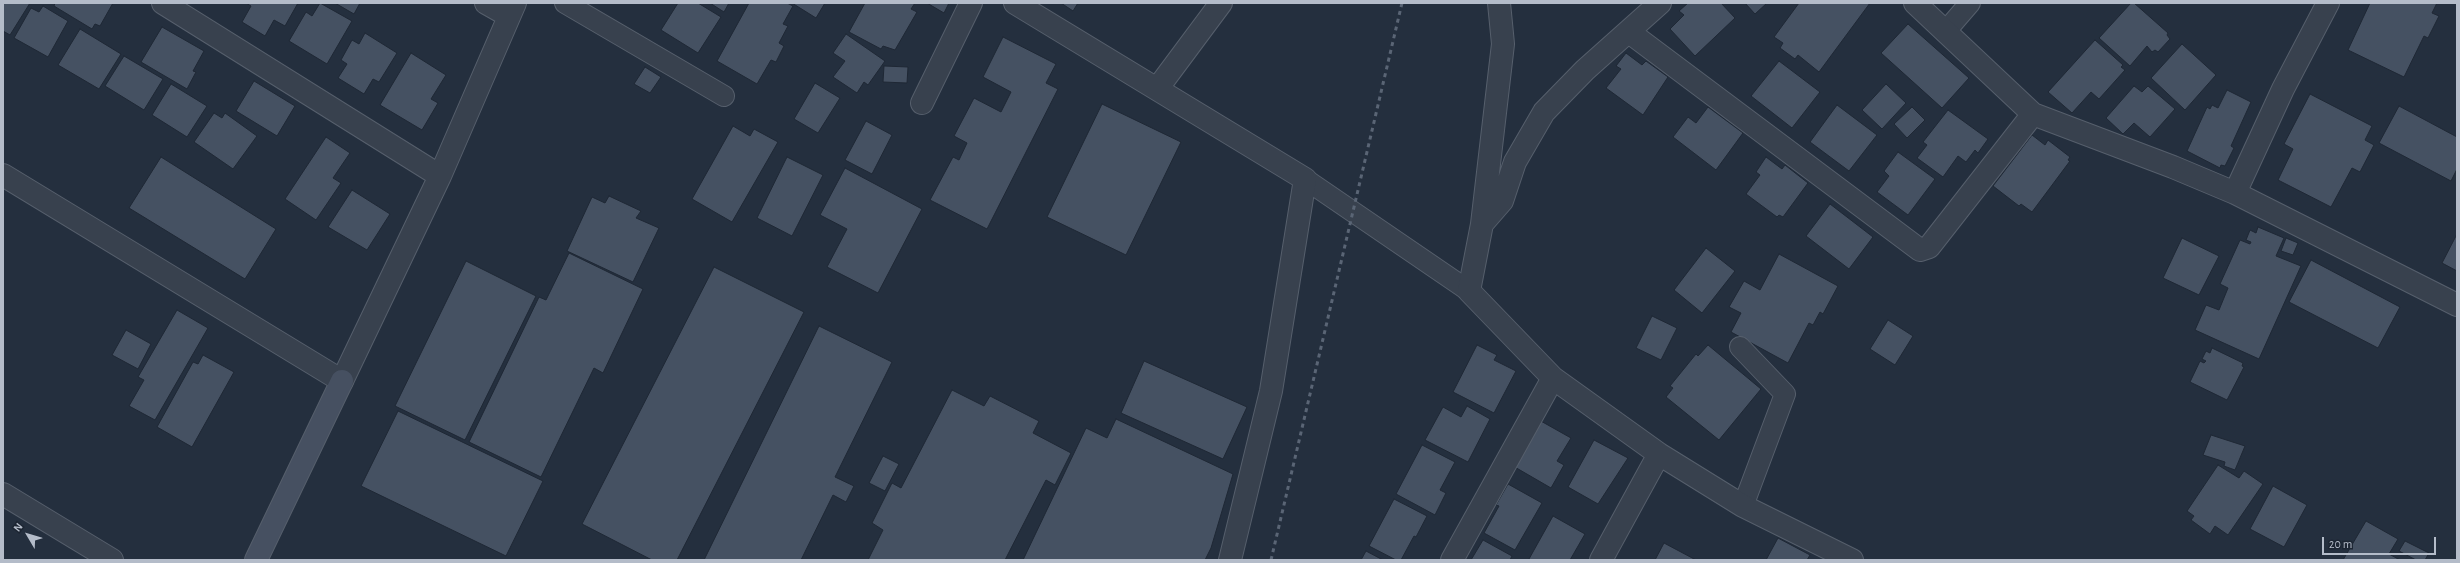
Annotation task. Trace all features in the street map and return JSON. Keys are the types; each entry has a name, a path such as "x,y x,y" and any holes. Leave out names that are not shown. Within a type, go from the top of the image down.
{"street":[{"path":"163,3 440,176"},
{"path":"256,560 440,176 512,10 486,3"},
{"path":"922,102 971,3"},
{"path":"1015,3 1305,179 1271,391 1230,560"},
{"path":"1157,89 1221,3"},
{"path":"1499,3 1502,44 1482,224 1470,291 1553,378 1659,454 1743,506 1849,559"},
{"path":"1482,224 1502,201 1515,162 1544,112 1585,70 1660,3"},
{"path":"1915,3 2033,114 2173,167 2235,193 2457,305"},
{"path":"2235,193 2283,89 2328,3"},
{"path":"1629,32 1920,250 1929,247 2033,114"},
{"path":"3,175 342,381"},
{"path":"1452,560 1553,378"},
{"path":"1600,560 1659,454"},
{"path":"3,494 112,560"}],"lane":[{"path":"565,3 724,96"},
{"path":"1945,32 1970,3"},
{"path":"1305,179 1470,291"},
{"path":"1740,347 1785,394 1743,506"}],"building":[{"path":"3,3 30,3 10,35 3,31"},
{"path":"55,3 113,3 100,26 95,24 92,29 54,6"},
{"path":"246,3 298,3 285,26 274,20 265,36 242,22 251,6"},
{"path":"320,3 352,21 327,64 289,41 306,12 312,16"},
{"path":"335,3 360,3 354,14"},
{"path":"678,3 698,3 721,17 698,53 661,30"},
{"path":"710,3 729,3 724,12"},
{"path":"749,3 787,3 793,6 783,24 788,26 779,43 784,46 776,62 771,60 757,84 717,61"},
{"path":"792,3 825,3 816,18"},
{"path":"865,3 915,3 911,9 917,12 895,50 883,46 881,49 849,32"},
{"path":"927,3 949,3 944,13"},
{"path":"1061,3 1078,3 1073,11"},
{"path":"1688,3 1721,3 1735,18 1695,56 1670,29 1684,15 1679,11"},
{"path":"1745,3 1767,3 1755,14"},
{"path":"1799,3 1870,3 1819,72 1798,55 1795,59 1780,48 1783,43 1774,37"},
{"path":"2131,3 2134,3 2168,33 2167,35 2170,39 2158,52 2155,50 2152,52 2147,46 2130,66 2099,38"},
{"path":"2370,3 2437,3 2432,13 2439,16 2428,38 2424,36 2404,77 2348,50"},
{"path":"43,6 68,21 48,57 14,38 31,8 39,12"},
{"path":"1908,24 1969,78 1942,108 1881,53"},
{"path":"162,27 204,51 193,71 196,72 187,89 141,62"},
{"path":"80,29 121,54 99,89 58,65"},
{"path":"365,33 397,53 379,82 373,79 364,94 338,78 347,64 341,60 352,40 359,44"},
{"path":"846,34 885,61 868,85 864,82 857,93 833,77 845,61 833,53"},
{"path":"1003,37 1056,64 1046,83 1058,89 987,229 930,200 953,157 959,160 967,143 954,136 974,98 1001,112 1011,92 983,77"},
{"path":"2095,40 2123,65 2121,67 2125,70 2099,99 2091,92 2072,113 2048,92"},
{"path":"2182,44 2216,75 2185,110 2151,78"},
{"path":"411,53 446,75 431,99 438,103 422,130 380,105"},
{"path":"1626,53 1642,65 1646,61 1668,77 1643,115 1606,88 1621,69 1616,66"},
{"path":"124,56 163,79 144,110 105,86"},
{"path":"1779,61 1820,92 1792,128 1751,96"},
{"path":"884,66 908,67 907,83 883,82"},
{"path":"645,67 661,77 650,93 634,84"},
{"path":"254,81 295,106 277,136 236,111"},
{"path":"815,83 840,98 818,133 794,119"},
{"path":"171,84 207,106 187,137 152,115"},
{"path":"1886,84 1906,103 1882,129 1862,110"},
{"path":"2134,86 2142,92 2148,86 2175,109 2150,137 2134,123 2123,134 2106,118"},
{"path":"2227,90 2251,102 2231,146 2234,148 2225,166 2221,165 2220,168 2187,151 2207,107 2210,109 2212,105 2218,108"},
{"path":"2310,94 2372,126 2365,140 2374,145 2360,172 2352,168 2331,207 2278,180 2293,149 2284,144"},
{"path":"1102,104 1181,142 1126,255 1047,217"},
{"path":"1837,105 1877,135 1849,171 1810,142"},
{"path":"2399,106 2457,137 2457,169 2451,181 2379,143"},
{"path":"1708,107 1743,133 1716,170 1673,137 1688,117 1696,123"},
{"path":"1912,107 1925,120 1907,138 1894,124"},
{"path":"1948,110 1988,139 1978,153 1975,150 1966,162 1958,156 1943,177 1917,158 1927,145 1923,142"},
{"path":"214,113 222,118 225,113 257,136 233,169 194,142"},
{"path":"866,121 892,135 872,174 845,160"},
{"path":"733,126 750,136 754,129 778,142 732,222 692,199"},
{"path":"2032,135 2045,145 2048,140 2070,157 2068,160 2070,161 2032,212 2021,204 2019,206 1993,186"},
{"path":"326,137 350,153 333,178 341,183 316,220 285,199"},
{"path":"1898,152 1935,179 1908,215 1877,192 1889,176 1884,171"},
{"path":"161,157 276,229 245,279 129,208"},
{"path":"787,157 823,175 792,236 757,218"},
{"path":"1766,157 1782,169 1785,165 1808,183 1783,217 1779,215 1777,217 1746,194 1760,175 1756,172"},
{"path":"845,168 922,209 878,293 827,267 847,229 820,215"},
{"path":"352,190 390,214 367,250 328,227"},
{"path":"609,196 641,211 636,218 659,228 633,282 567,251 592,197 605,203"},
{"path":"1830,204 1873,237 1849,269 1806,236"},
{"path":"2258,227 2284,238 2276,256 2301,266 2259,359 2195,330 2206,305 2219,310 2228,288 2220,284 2240,240 2250,244 2251,242 2246,240 2250,230 2256,233"},
{"path":"2457,234 2457,271 2442,263"},
{"path":"2182,238 2219,256 2199,295 2163,278"},
{"path":"2286,238 2298,243 2293,255 2281,251"},
{"path":"1706,248 1735,271 1702,313 1674,290"},
{"path":"569,253 643,289 603,373 594,368 541,477 469,442 539,297 546,300"},
{"path":"1779,254 1838,286 1823,314 1820,312 1813,325 1809,323 1788,363 1731,332 1741,313 1729,307 1744,281 1760,290"},
{"path":"2311,260 2400,307 2378,348 2289,302"},
{"path":"466,261 536,296 465,440 395,406"},
{"path":"714,267 804,312 677,560 652,560 582,524"},
{"path":"177,310 208,328 155,420 129,406 144,380 138,377"},
{"path":"1652,316 1677,328 1661,360 1636,348"},
{"path":"1888,320 1913,336 1895,365 1870,349"},
{"path":"819,326 892,362 835,477 854,486 846,502 833,495 801,560 704,560"},
{"path":"126,330 151,344 138,369 112,355"},
{"path":"1477,345 1497,355 1494,360 1516,371 1494,413 1453,392"},
{"path":"1708,345 1761,389 1719,440 1666,397 1673,388 1670,386 1696,354 1698,356"},
{"path":"2212,348 2243,363 2242,366 2244,367 2227,400 2190,382 2200,361 2204,363 2206,361 2202,359 2206,351 2210,353"},
{"path":"203,355 234,372 192,447 157,427 193,362 198,364"},
{"path":"1144,361 1247,407 1223,459 1121,413"},
{"path":"952,390 984,406 990,396 1039,421 1033,433 1071,453 1055,485 1046,480 1005,560 868,560 883,530 872,523 892,483 901,488"},
{"path":"1467,406 1490,419 1468,462 1425,440 1443,407 1461,417"},
{"path":"398,411 543,481 506,556 361,486"},
{"path":"1116,419 1233,474 1211,548 1205,560 1023,560 1086,428 1107,438"},
{"path":"1539,420 1571,438 1557,461 1564,465 1551,488 1513,466"},
{"path":"2211,435 2245,446 2235,470 2224,466 2225,462 2203,455"},
{"path":"1594,440 1628,458 1598,504 1568,487"},
{"path":"1422,445 1455,462 1440,490 1446,493 1435,515 1396,494"},
{"path":"883,456 899,464 885,491 869,483"},
{"path":"2218,465 2239,478 2244,471 2263,484 2228,535 2215,526 2210,534 2191,520 2194,516 2187,511"},
{"path":"1508,484 1542,503 1515,550 1484,533 1499,506 1496,505"},
{"path":"2273,486 2307,505 2284,547 2250,529"},
{"path":"1394,499 1427,516 1416,537 1414,536 1401,560 1396,560 1369,546"},
{"path":"1553,516 1585,534 1570,560 1530,560 1529,559"},
{"path":"2366,521 2398,539 2389,554 2400,560 2343,560"},
{"path":"1778,538 1810,555 1807,560 1766,560"},
{"path":"1483,540 1512,556 1510,560 1471,560"},
{"path":"2405,541 2429,553 2425,560 2416,560 2399,551"},
{"path":"1664,543 1696,560 1655,560"},
{"path":"1366,551 1383,560 1361,560"}],"railway":[{"path":"1271,560 1402,3"}]}
